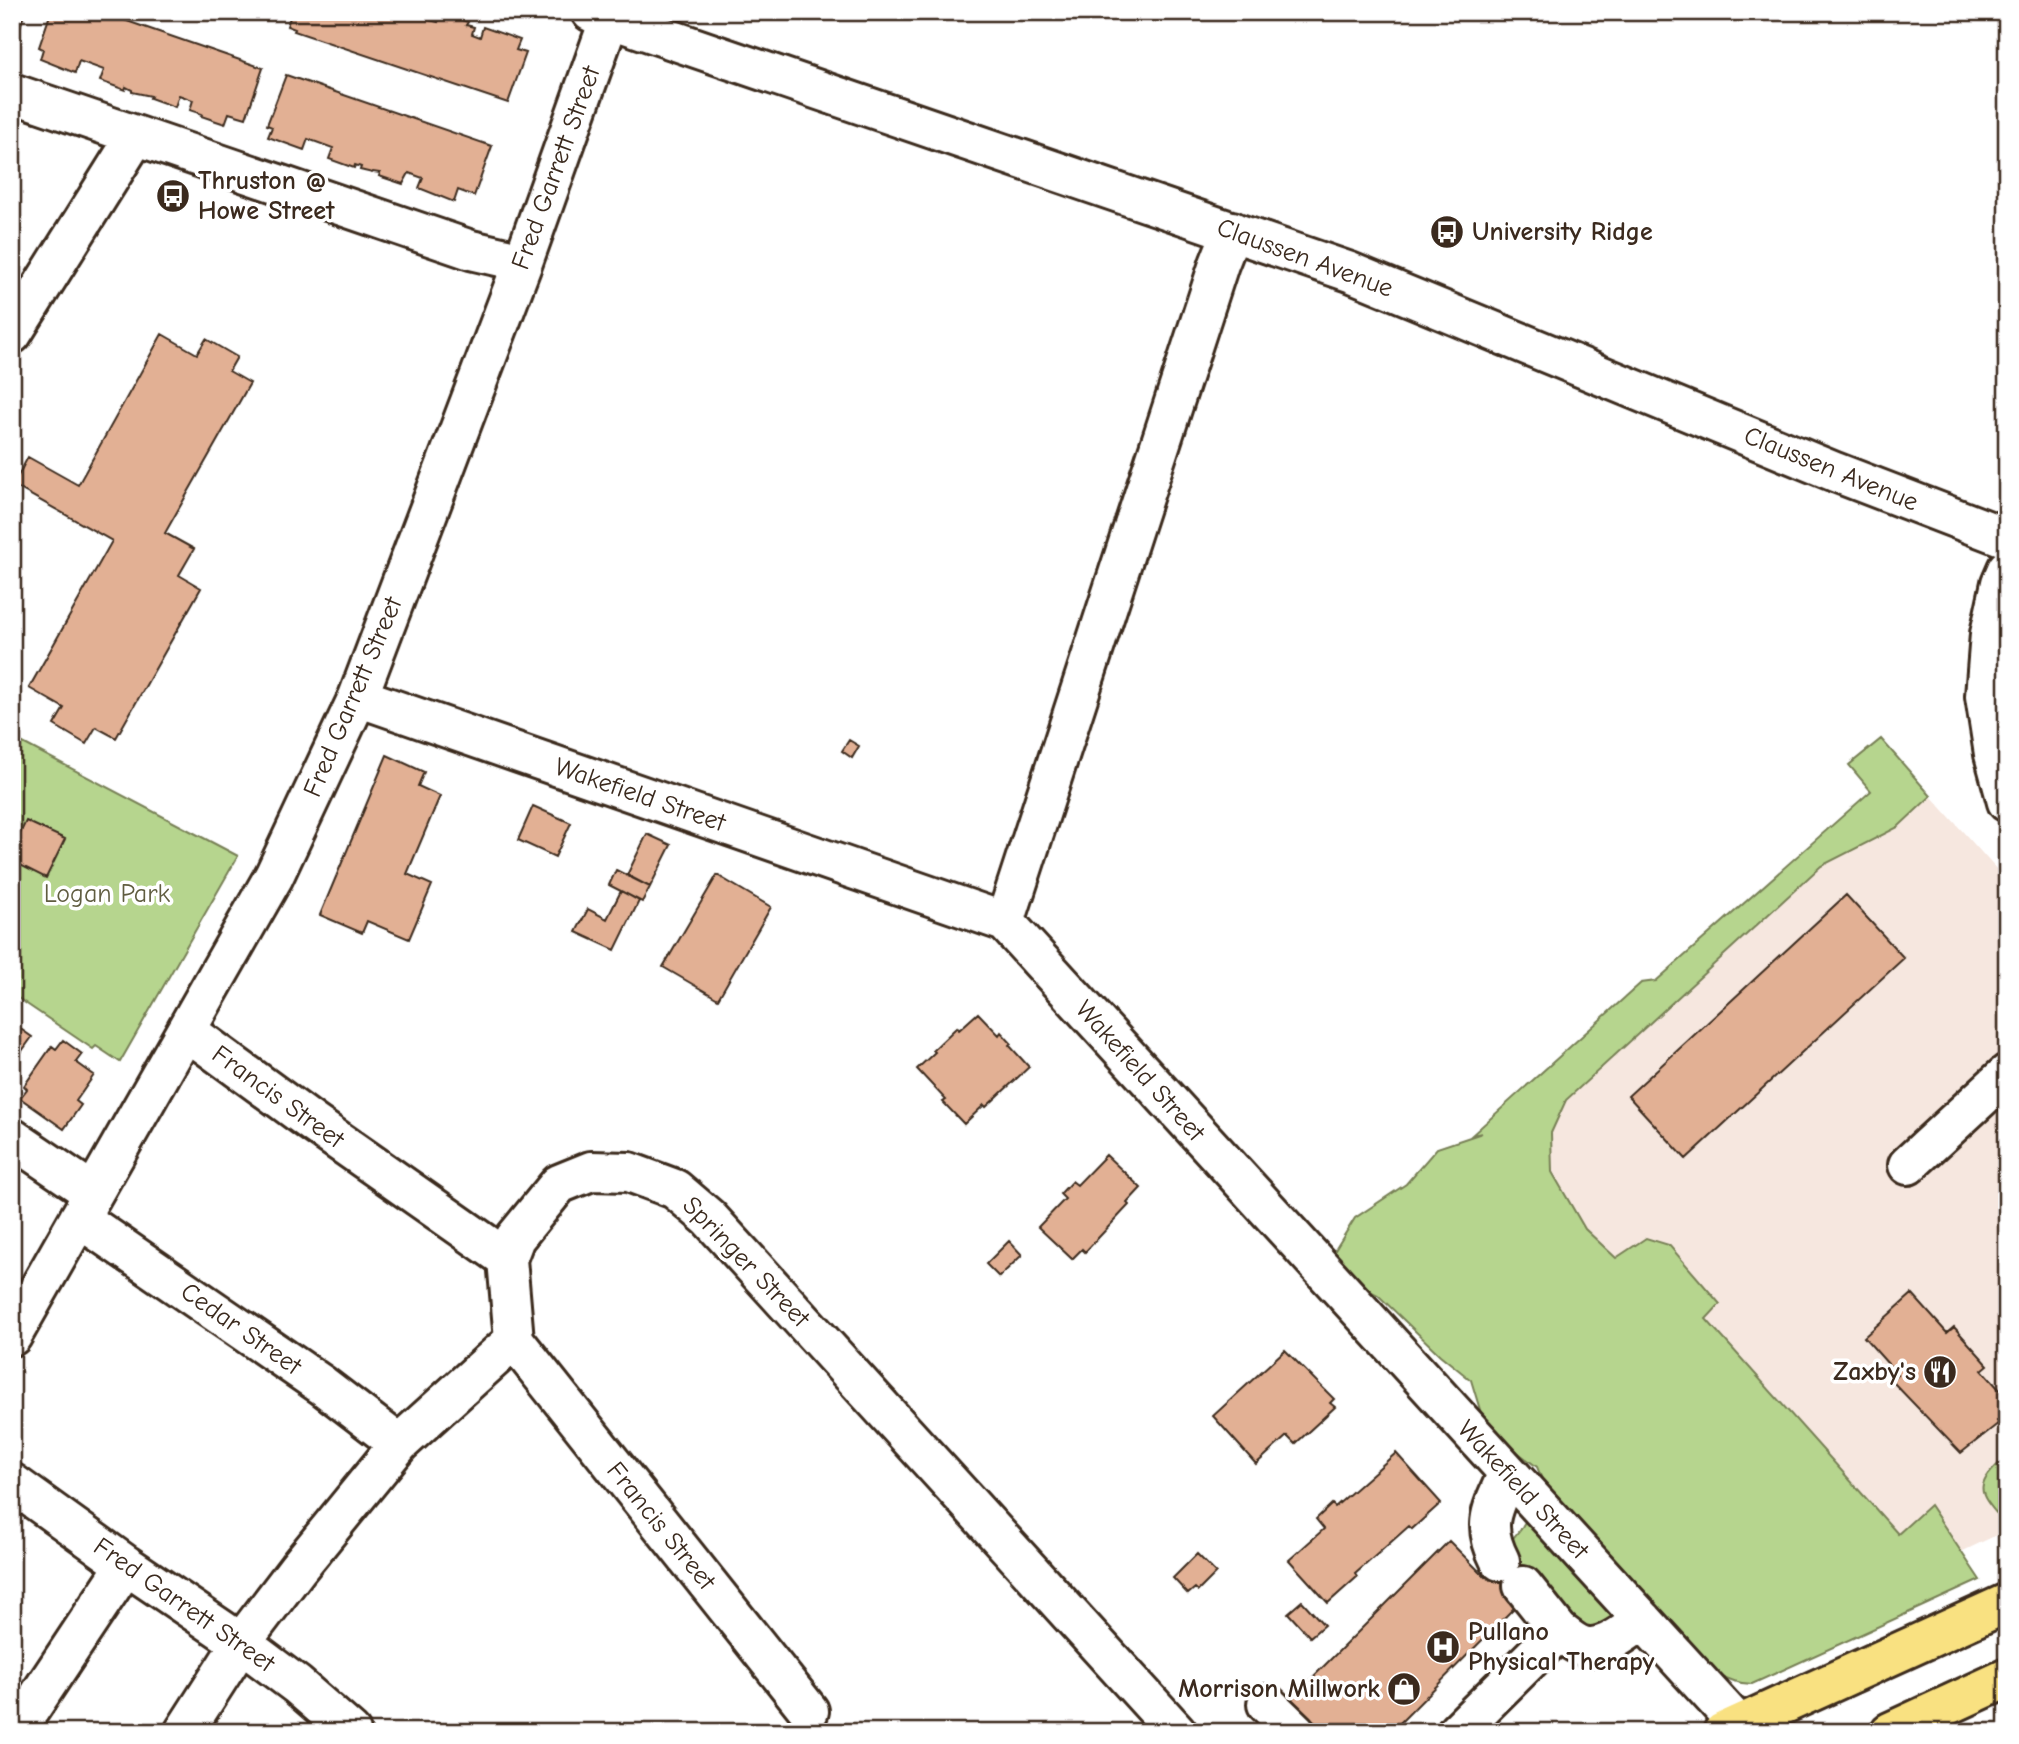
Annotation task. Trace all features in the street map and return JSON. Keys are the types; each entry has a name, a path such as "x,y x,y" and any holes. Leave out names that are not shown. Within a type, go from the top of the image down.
{"main road":[{"path":"1731,1728 2007,1603"},
{"path":"1890,1732 2007,1678"}],"street":[{"name":"Claussen Avenue","path":"604,15 1350,272 1835,472 2007,538"},
{"name":"Fred Garrett Street","path":"12,1336 274,876 358,696 523,262 604,15"},
{"path":"12,93 471,250 523,262"},
{"path":"12,334 136,136"},
{"path":"1004,922 1232,231"},
{"path":"2007,569 2001,583 1990,634 1985,696 2001,761 2007,802"},
{"name":"Wakefield Street","path":"358,696 1004,922 1643,1620 1731,1728"},
{"name":"Francis Street","path":"187,1031 507,1259"},
{"path":"1908,1165 2007,1074"},
{"name":"Cedar Street","path":"12,1138 86,1206 399,1444"},
{"name":"Springer Street","path":"507,1259 515,1238 559,1184 591,1171 629,1172 675,1189 709,1218 1177,1732"},
{"path":"184,1732 241,1643 399,1444 514,1340 507,1259"},
{"name":"Francis Street","path":"514,1340 809,1711"},
{"path":"1508,1473 1493,1505 1488,1526 1491,1544 1511,1574 1559,1631 1581,1646 1595,1647 1643,1620"},
{"name":"Fred Garrett Street","path":"12,1483 241,1643 298,1685 351,1732"},
{"path":"15,1732 126,1565"},
{"path":"1458,1732 1559,1631"},
{"path":"1267,1704 1296,1732"}],"shaded area":[{"path":"1931,796 2007,881 2007,1530 1961,1552 1930,1505 1899,1535 1706,1318 1719,1304 1669,1245 1646,1238 1617,1259 1585,1229 1552,1172 1551,1133 1566,1100 1821,866 1898,827"}],"green space":[{"path":"1881,739 1931,796 1898,827 1821,866 1566,1100 1551,1133 1552,1172 1585,1229 1616,1258 1646,1238 1669,1245 1720,1304 1706,1319 1898,1534 1930,1505 1980,1580 1752,1684 1741,1683 1731,1681 1716,1672 1688,1644 1577,1633 1546,1622 1502,1552 1522,1527 1545,1487 1537,1467 1508,1445 1481,1413 1471,1380 1440,1355 1378,1295 1356,1284 1332,1255 1355,1218 1406,1184 1437,1148 1482,1133 1472,1135 1641,983 1656,981 1871,791 1849,765"},
{"name":"Logan Park","path":"21,742 238,856 120,1062 96,1046 93,1049 12,994 12,752"},
{"path":"2007,1456 2007,1526 1985,1498 1983,1484 1987,1476"}],"building":[{"path":"12,12 25,12 16,39 12,38"},
{"path":"51,12 101,12 263,68 246,118 229,113 225,124 190,110 193,100 179,95 175,107 150,98 151,96 132,92 126,87 125,90 100,81 104,70 79,61 75,73 40,59 43,49 39,47"},
{"path":"292,12 429,12 433,14 430,20 438,22 442,13 468,22 466,25 474,27 472,34 480,37 483,27 520,40 516,50 526,53 508,103 294,31 295,29 287,26"},
{"path":"286,75 492,146 474,196 458,190 454,202 419,188 423,178 409,173 403,184 379,176 380,173 360,170 361,167 355,165 354,168 329,159 333,148 308,139 304,150 268,137 272,127 267,125"},
{"path":"162,334 197,354 206,339 237,357 229,371 250,383 165,533 194,549 179,575 201,588 116,738 96,727 86,744 54,725 64,708 29,688 112,541 13,485 28,457 78,485"},
{"path":"849,740 859,746 852,758 842,751"},
{"path":"387,755 424,772 418,786 440,796 407,874 432,885 409,939 367,921 362,933 320,915"},
{"path":"533,806 571,823 555,857 518,840"},
{"path":"26,821 65,839 46,878 12,861 12,850"},
{"path":"647,834 671,845 650,887 627,875"},
{"path":"616,870 650,887 642,902 609,885"},
{"path":"717,875 771,907 718,999 663,967"},
{"path":"621,891 639,901 615,950 576,932 588,909 607,919"},
{"path":"1846,895 1904,958 1686,1159 1628,1096"},
{"path":"978,1013 999,1035 1001,1032 1029,1067 964,1124 917,1069 957,1027 959,1030"},
{"path":"12,1023 32,1037 12,1065"},
{"path":"63,1040 82,1054 76,1062 94,1075 76,1101 81,1105 64,1129 20,1098 27,1089 24,1086 52,1046 56,1049"},
{"path":"1106,1155 1141,1188 1127,1203 1129,1205 1085,1252 1082,1249 1072,1259 1038,1227 1065,1199 1060,1194 1072,1181 1077,1185"},
{"path":"1009,1241 1022,1255 999,1277 986,1264"},
{"name":"Zaxby's","path":"1912,1294 1947,1333 1954,1327 1988,1365 1982,1370 2007,1398 2007,1412 1997,1421 1999,1423 1961,1453 1891,1380 1897,1374 1864,1337"},
{"path":"1285,1350 1334,1399 1330,1403 1335,1407 1295,1444 1287,1436 1256,1464 1213,1416"},
{"path":"1396,1453 1441,1503 1412,1529 1409,1526 1355,1574 1357,1577 1328,1603 1289,1560 1324,1529 1316,1519 1332,1504 1335,1507"},
{"path":"1449,1541 1485,1577 1503,1559 1523,1586 1509,1601 1515,1607 1391,1732 1310,1732 1284,1706"},
{"path":"1197,1554 1216,1573 1198,1591 1195,1588 1188,1594 1173,1578"},
{"path":"1302,1601 1324,1625 1310,1637 1288,1613"}],"place":[{"name":"Thruston @ Howe Street","path":"173,196"},
{"name":"University Ridge","path":"1447,232"},
{"name":"Zaxby's","path":"1940,1372"},
{"name":"Pullano Physical Therapy","path":"1443,1647"},
{"name":"Morrison Millwork","path":"1404,1689"}]}
